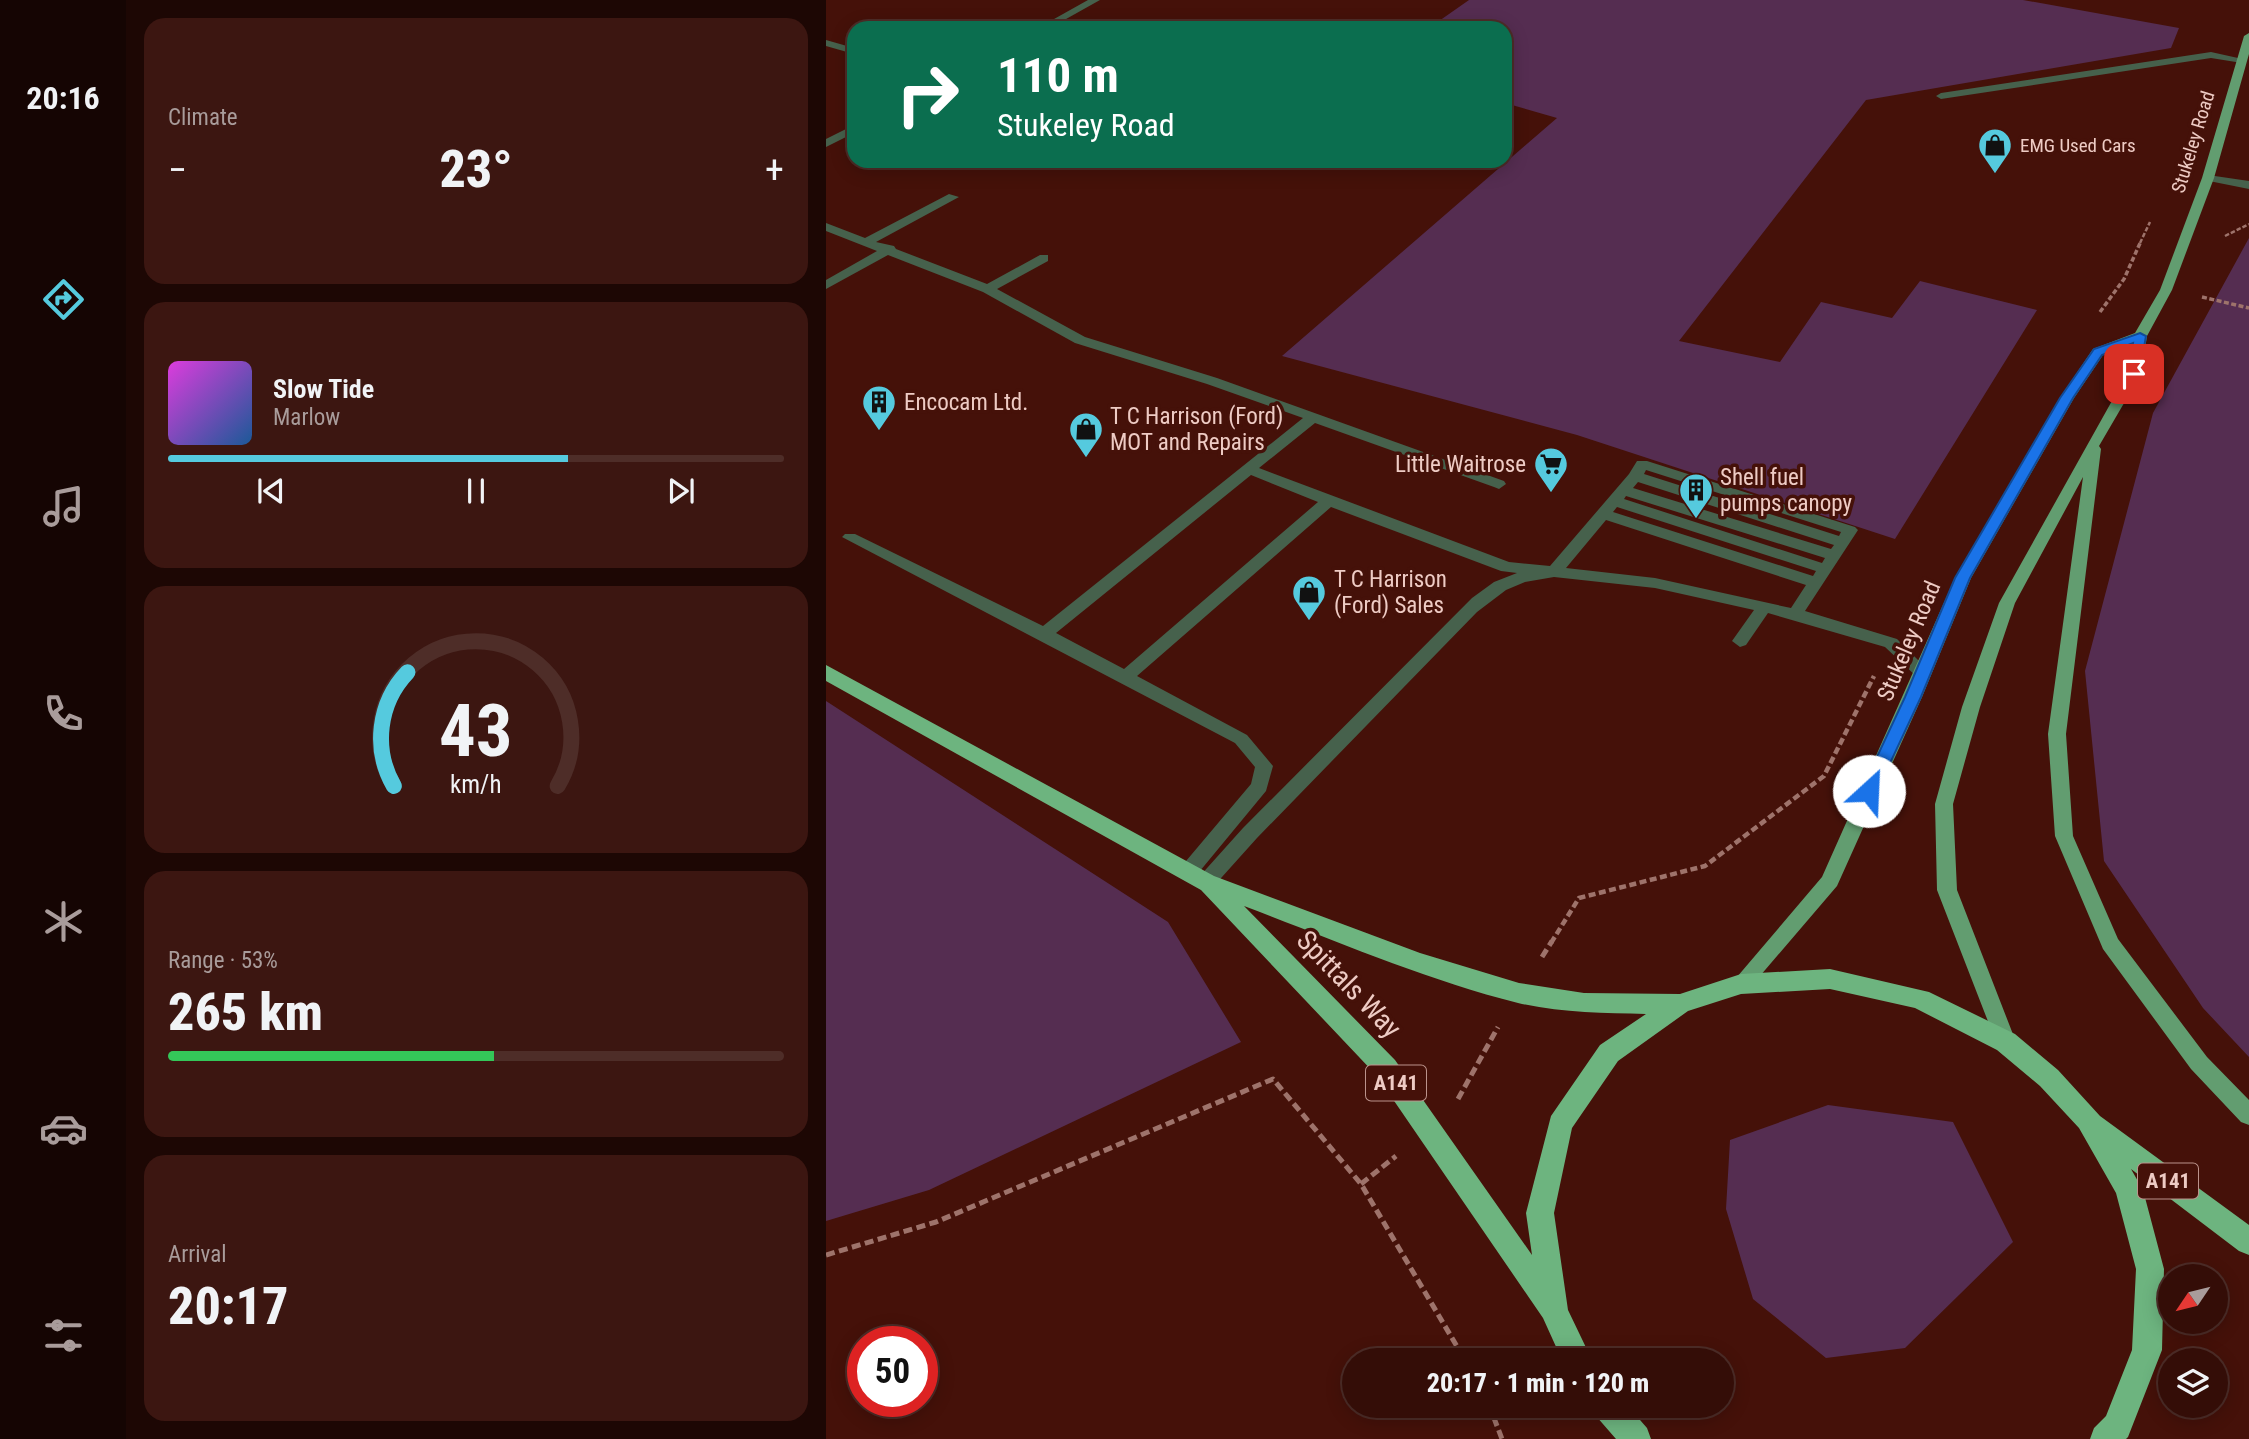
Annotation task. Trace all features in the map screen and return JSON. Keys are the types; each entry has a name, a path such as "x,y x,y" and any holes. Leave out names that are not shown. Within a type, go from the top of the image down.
{"highway":[{"name":"Spittals Way","path":"826,672 1197,877 1415,961 1519,993 1584,1003 1680,1004"},
{"name":"Spittals Way","path":"1197,877 1386,1068 1554,1311"},
{"path":"1571,1348 1554,1311 1540,1213 1560,1124 1609,1053 1680,1004 1741,984 1830,979 1920,999 2006,1042 2049,1078 2088,1120 2129,1190 2150,1269 2147,1350 2117,1426 2105,1439"},
{"name":"A141","path":"2088,1120 2249,1242"},
{"path":"1617,1418 1632,1438"}],"main road":[{"name":"Stukeley Road","path":"2006,1042 1947,890 1944,804 1971,706 2007,603 2134,374 2140,336 2166,289 2208,178 2249,36"},
{"name":"Stukeley Road","path":"1741,984 1830,881 1963,578 2067,398 2098,352 2140,336"},
{"path":"2096,439 2057,734 2064,836 2110,943 2199,1063 2249,1115"}],"street":[{"path":"1056,21 1095,0"},
{"path":"826,43 847,49"},
{"path":"1941,96 2211,55 2242,60"},
{"path":"826,144 847,132"},
{"path":"2208,178 2249,185"},
{"path":"868,241 953,197"},
{"path":"826,227 988,289 1080,340 1212,381 1499,484"},
{"path":"826,285 890,250"},
{"path":"988,289 1044,258"},
{"path":"1044,634 1312,418"},
{"path":"1249,469 1507,567 1655,583 1765,606 1891,643 1923,673"},
{"path":"1471,609 1500,586 1522,577 1554,572 1635,476 1834,556"},
{"path":"1126,677 1329,501"},
{"path":"1614,502 1834,556"},
{"path":"1614,502 1816,583"},
{"path":"850,537 1044,634 1241,739 1264,766 1260,786 1197,877"},
{"path":"1795,614 1834,556"},
{"path":"1197,877 1260,823 1471,609 1507,567"},
{"path":"1740,640 1765,606"}],"path":[{"path":"2099,313 2124,279 2151,219"},
{"path":"2200,297 2249,308"},
{"path":"1579,898 1705,866 1824,776 1874,677"},
{"path":"1452,1111 1501,1022"},
{"path":"826,1255 936,1222 1273,1079 1361,1184 1458,1348"},
{"path":"1494,1418 1502,1439"}],"shaded area":[{"path":"1469,0 2023,0 2179,28 2171,48 1866,100 1679,341 1780,362 1821,302 1892,318 1920,281 2037,310 1895,539 1577,435 1282,356 1499,168 1512,168 1512,157 1557,118 1512,105 1512,21 1439,21"},
{"path":"2249,238 2249,1057 2203,1008 2104,861 2085,671 2153,413"},
{"path":"826,701 1168,922 1241,1042 929,1190 826,1221"},
{"path":"1828,1105 1953,1122 2013,1242 1905,1348 1826,1358 1753,1299 1726,1209 1730,1140"}],"place":[{"name":"EMG Used Cars","path":"1995,175"},
{"name":"Encocam Ltd.","path":"879,432"},
{"name":"T C Harrison (Ford) MOT and Repairs","path":"1086,459"},
{"name":"Little Waitrose","path":"1551,494"},
{"name":"Shell fuel pumps canopy","path":"1696,520"},
{"name":"T C Harrison (Ford) Sales","path":"1309,622"}],"route":[{"path":"1869,791 1913,697 1963,578 2067,398 2098,352 2140,336 2134,374"}]}
